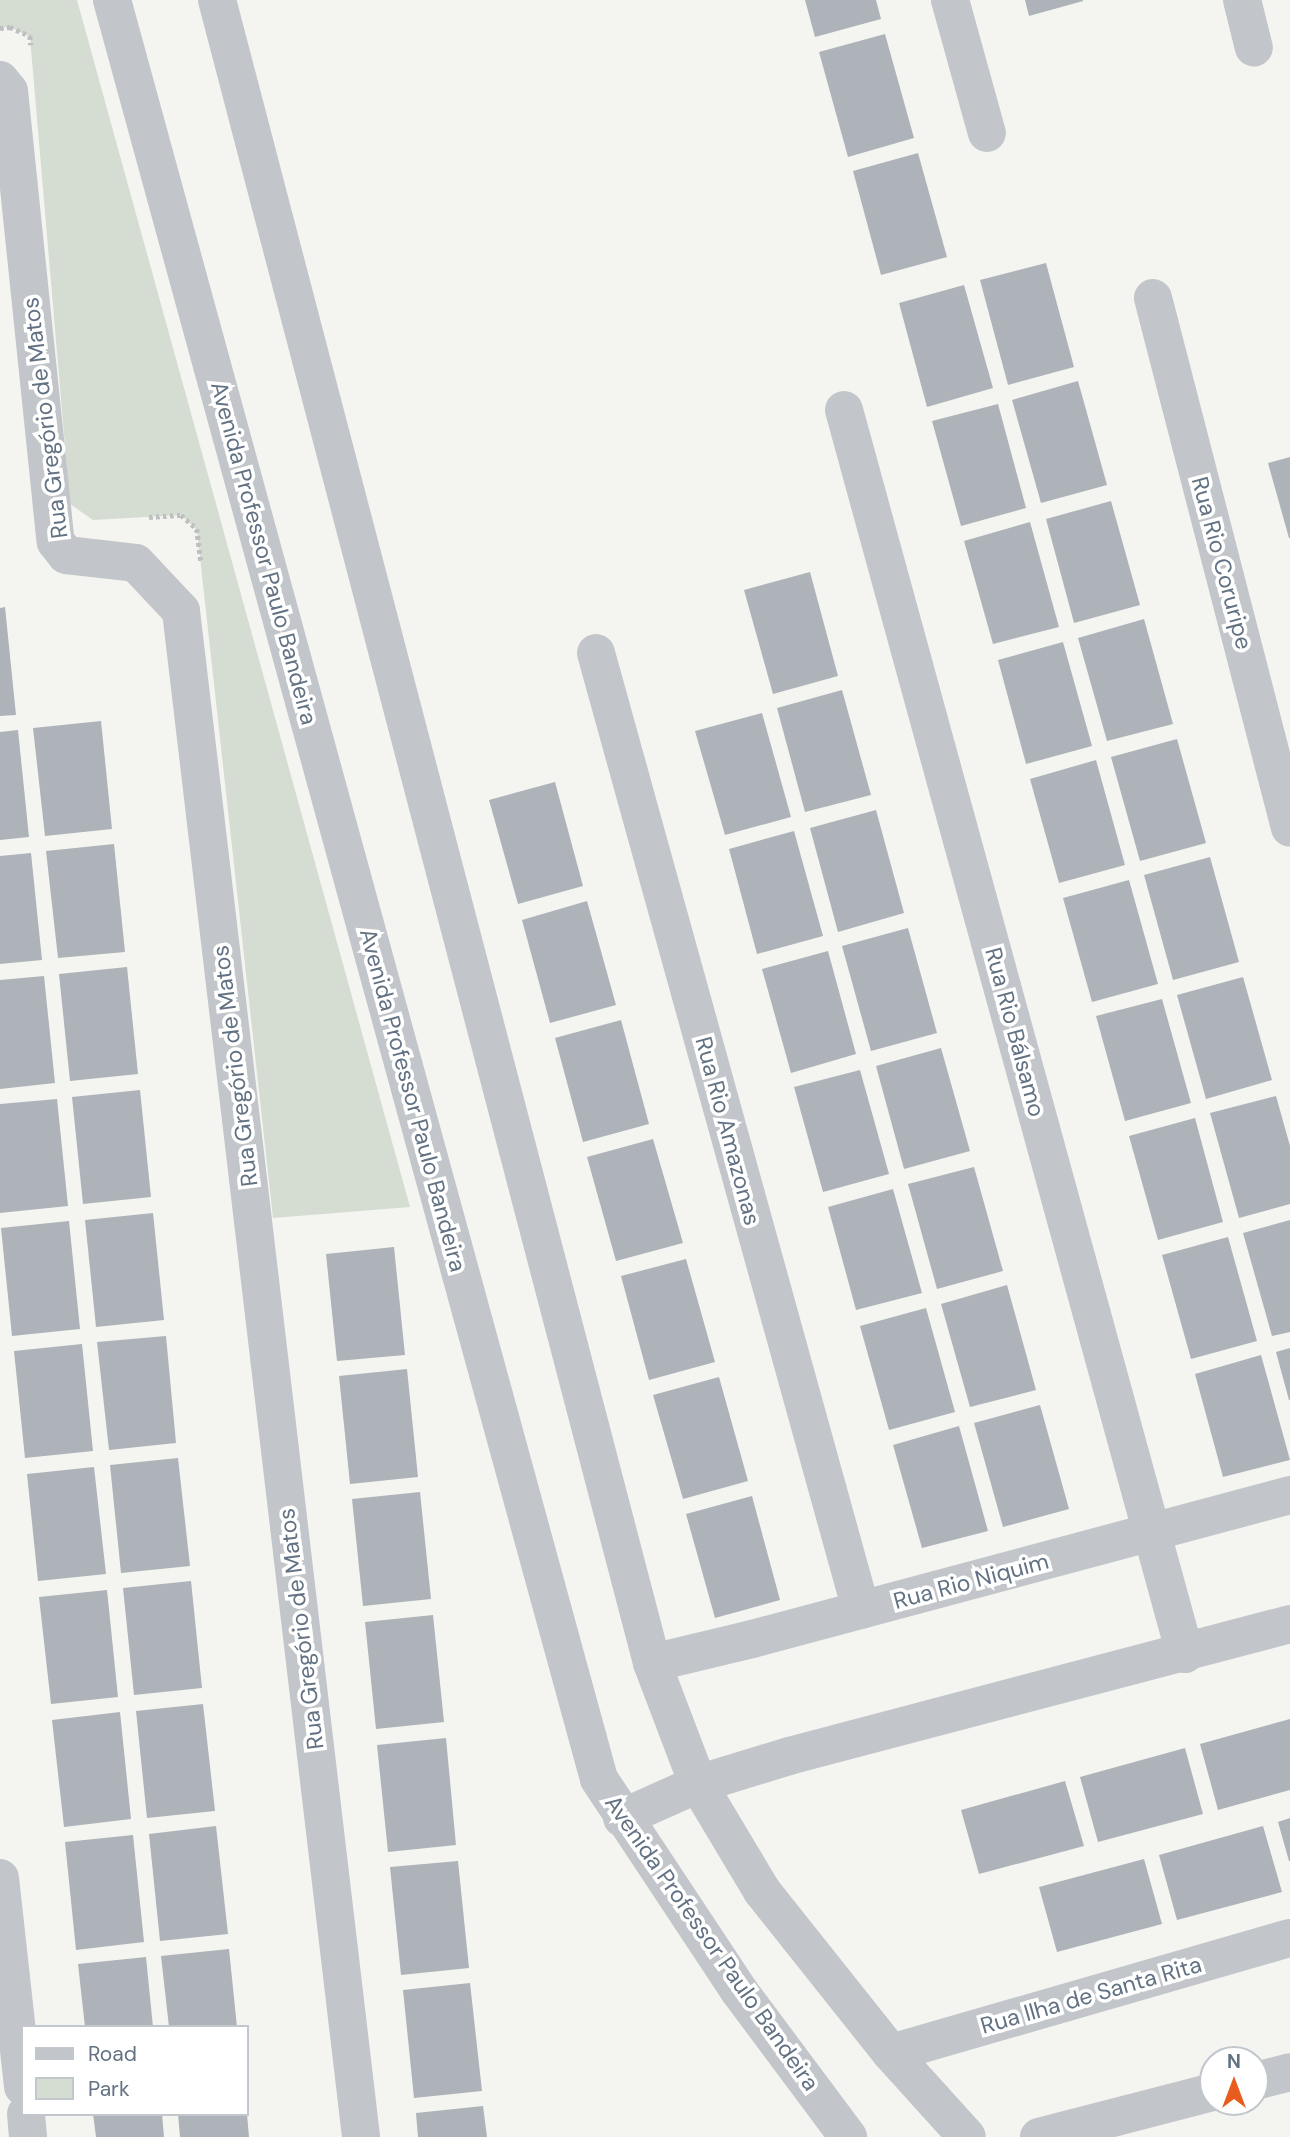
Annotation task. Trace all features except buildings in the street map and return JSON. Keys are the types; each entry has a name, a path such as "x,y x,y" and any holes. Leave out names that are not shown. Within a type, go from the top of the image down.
{"street":[{"name":"Avenida Professor Paulo Bandeira","path":"112,0 599,1779 622,1818 740,1992 848,2137"},
{"path":"217,0 652,1662 698,1784 762,1891 891,2053 967,2137"},
{"path":"950,0 987,133"},
{"path":"1242,0 1254,48"},
{"name":"Rua Gregório de Matos","path":"0,80 9,91 56,542 66,555 136,563 181,611 361,2137"},
{"name":"Rua Rio Coruripe","path":"1153,298 1290,828"},
{"name":"Rua Rio Bálsamo","path":"844,410 1185,1654"},
{"name":"Rua Rio Amazonas","path":"596,653 861,1610"},
{"name":"Rua Rio Niquim","path":"652,1662 1153,1534 1290,1495"},
{"path":"622,1818 698,1784 789,1756 1185,1654 1290,1624"},
{"path":"0,1878 21,2069"},
{"name":"Rua llha de Santa Rita","path":"891,2053 1290,1938"},
{"path":"1269,2077 1290,2072"},
{"path":"1039,2137 1199,2096"},
{"path":"26,2116 28,2137"}],"green space":[{"path":"0,0 77,0 410,1207 273,1218 197,530 181,515 93,520 70,504 30,37 10,27 0,28"}]}
